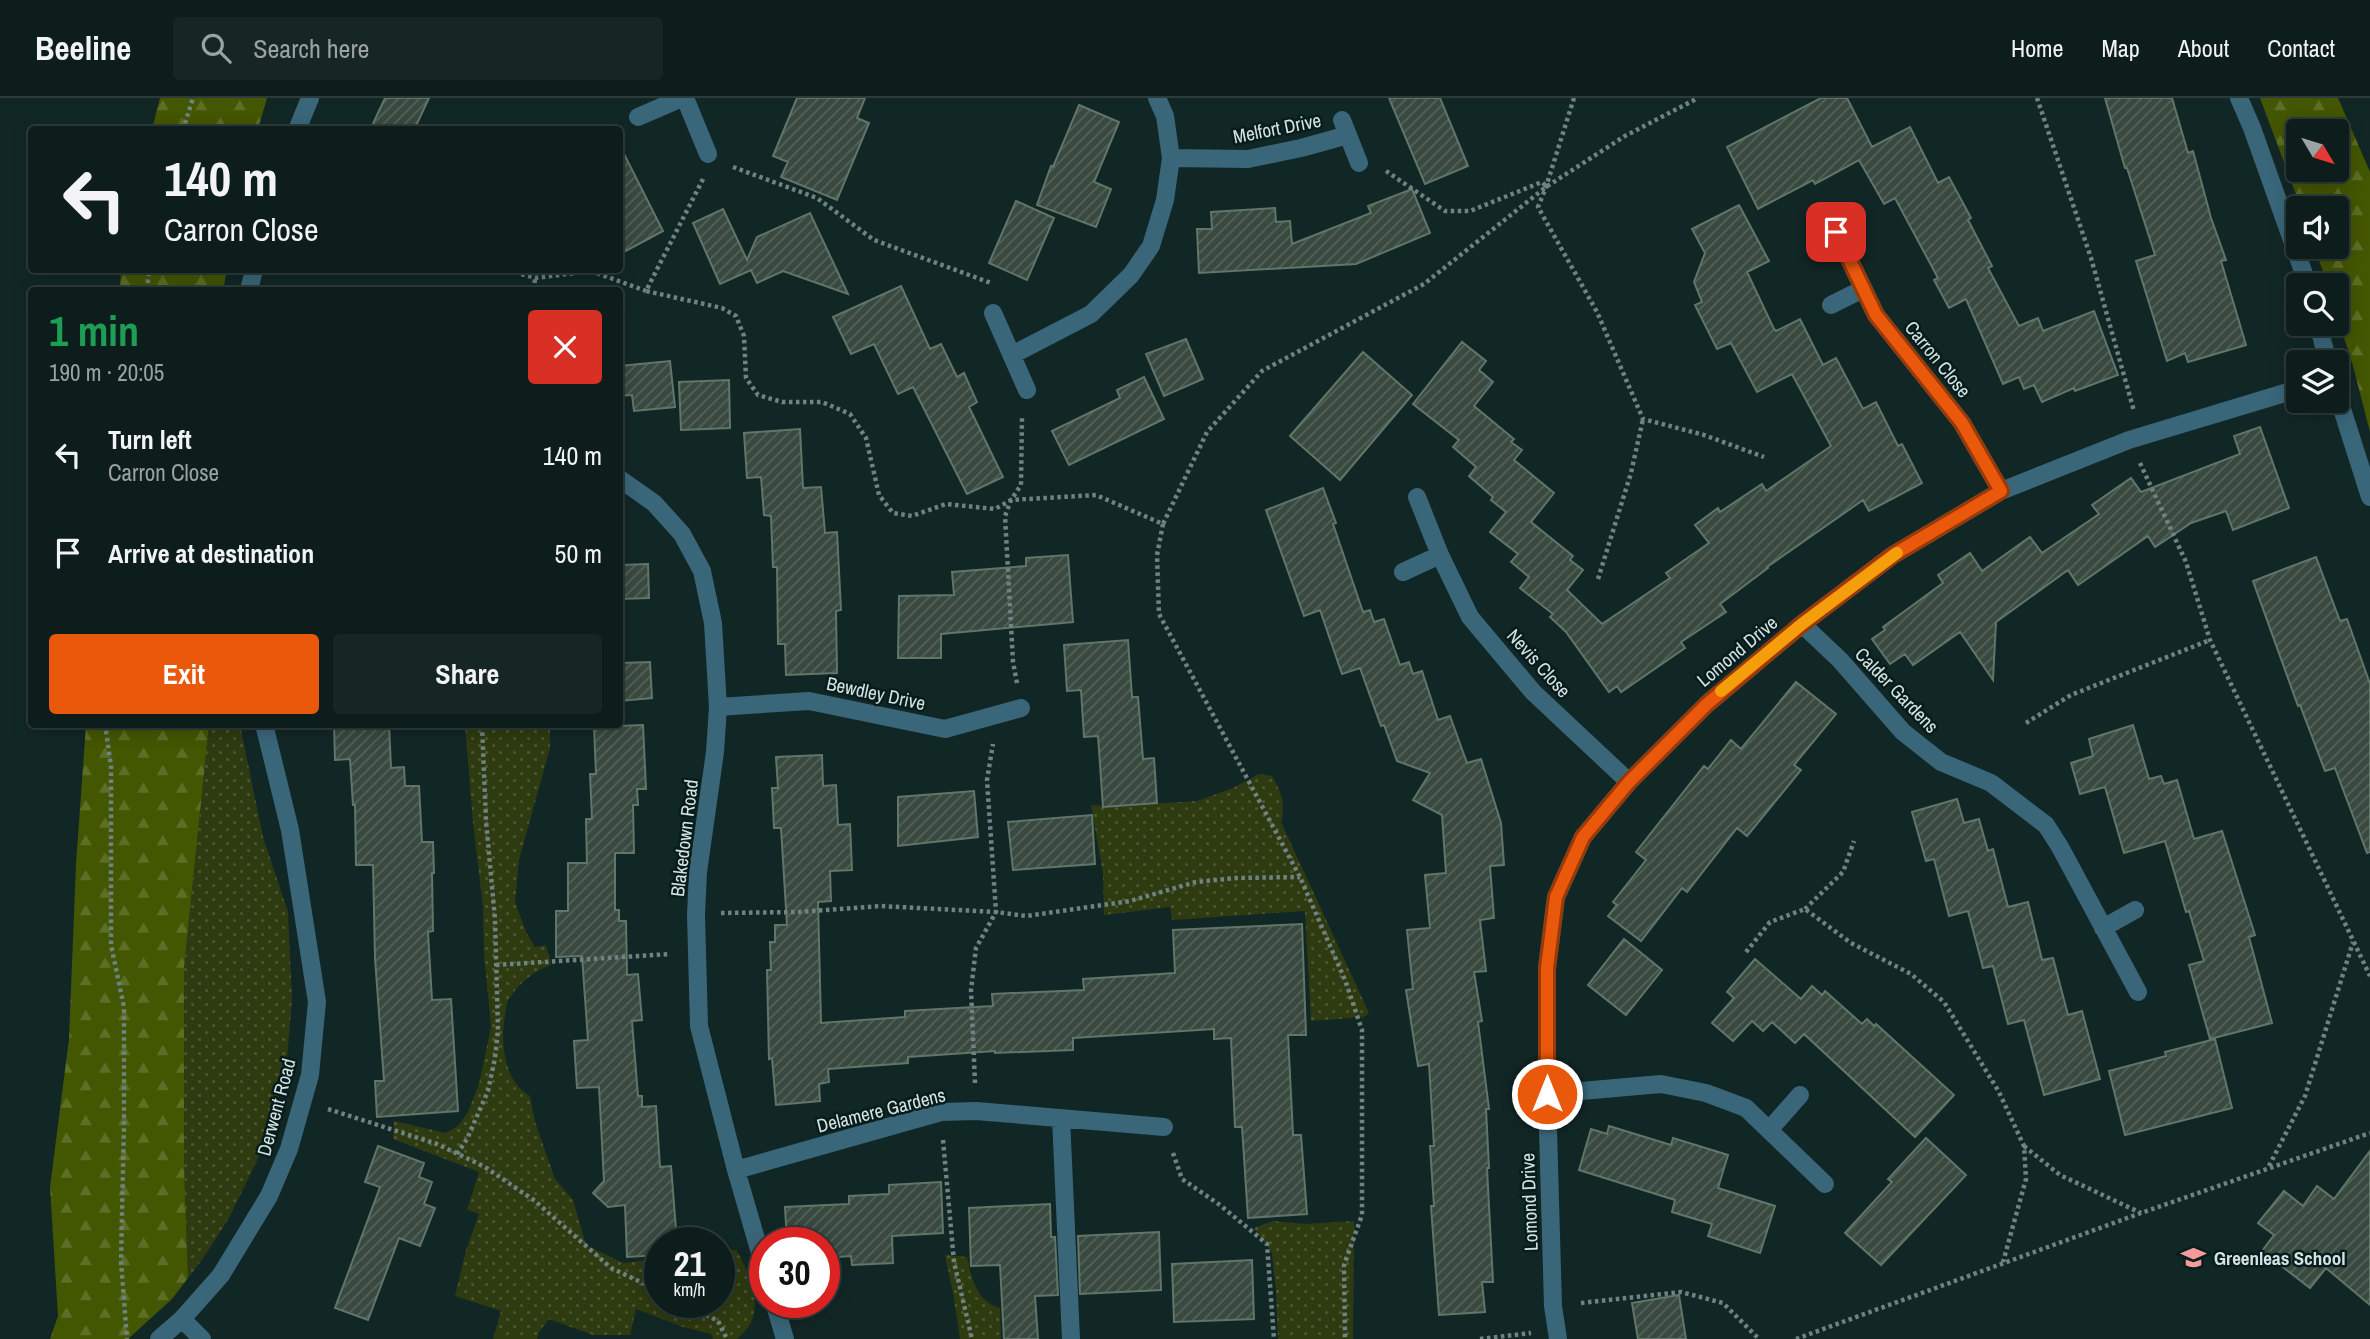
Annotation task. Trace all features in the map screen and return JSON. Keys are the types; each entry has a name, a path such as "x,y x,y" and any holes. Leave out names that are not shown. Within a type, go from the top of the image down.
{"street":[{"path":"299,126 310,98"},
{"path":"638,117 684,98 710,156"},
{"path":"1012,355 1091,314 1131,275 1151,246 1165,200 1171,158 1165,116 1157,98"},
{"path":"2239,98 2304,273"},
{"name":"Melfort Drive","path":"1171,158 1248,159 1301,148 1345,127 1359,163"},
{"name":"Carron Close","path":"1836,232 1876,315 1962,423 2001,491"},
{"path":"1831,305 1863,289"},
{"path":"993,313 1027,390"},
{"name":"Lomond Drive","path":"1557,1335 1553,1306 1547,1094 1547,968 1556,897 1583,837 1629,782 1707,704 1802,624 1893,555 2001,491 2135,438 2286,393"},
{"path":"2343,413 2370,497"},
{"name":"Blakedown Road","path":"623,481 654,503 682,534 702,571 713,623 718,707 715,752 698,872 696,952 699,1026 753,1227"},
{"name":"Nevis Close","path":"1417,497 1440,555 1470,617 1524,681 1629,782"},
{"path":"1402,572 1440,555"},
{"name":"Calder Gardens","path":"1802,624 1840,660 1903,732 1941,762 1991,783 2046,825 2138,992"},
{"name":"Bewdley Drive","path":"718,707 809,701 944,729 1021,708"},
{"name":"Derwent Road","path":"159,1339 182,1319 220,1275 269,1196 289,1149 310,1075 317,1002 290,830 265,728"},
{"path":"2103,928 2136,910"},
{"path":"1547,1094 1661,1084 1706,1093 1746,1108 1825,1184"},
{"path":"1770,1129 1800,1096"},
{"name":"Delamere Gardens","path":"736,1170 941,1112 976,1111 1164,1127"},
{"path":"1061,1118 1071,1339"},
{"path":"779,1318 785,1339"},
{"path":"182,1319 202,1339"}],"path":[{"path":"184,126 193,98"},
{"path":"1574,98 1538,207 1597,312 1643,419 1631,473 1598,579"},
{"path":"1345,1339 1344,1265 1362,1215 1362,1030 1345,980 1300,877 1159,614 1157,555 1163,524 1207,432 1262,370 1424,284 1546,187 1625,135 1698,98"},
{"path":"2037,98 2091,258 2135,438 2186,562 2210,640 2370,976"},
{"path":"646,291 710,156 817,198 874,240 1008,290 993,313"},
{"path":"1359,163 1380,167 1445,211 1470,211 1542,182 1546,187"},
{"path":"518,273 535,278 575,273"},
{"path":"596,273 646,291 722,308 736,316 744,336 746,378 758,394 782,402 822,402 850,414 866,438 879,495 893,513 912,516 946,503 995,509 1011,500 1096,495 1163,524"},
{"path":"534,287 535,278"},
{"path":"1643,419 1704,435 1765,457"},
{"path":"2026,723 2071,695 2210,640"},
{"path":"106,728 111,766 111,945 124,1007 121,1261 127,1339"},
{"path":"457,1154 488,1091 498,1030 495,919 486,821 482,728"},
{"path":"1746,952 1770,922 1805,909 1843,872 1854,841"},
{"path":"696,915 880,906 1026,916 1130,901 1196,882 1300,877"},
{"path":"1805,909 1851,943 1911,974 1944,1002 1999,1092 2024,1146 2026,1179 2003,1263"},
{"path":"2269,1167 2305,1096 2353,942"},
{"path":"496,965 696,952"},
{"path":"303,1102 349,1114 437,1144 485,1167 535,1200 611,1268 644,1283"},
{"path":"941,1112 954,1262 972,1339"},
{"path":"1164,1127 1181,1179 1220,1205 1267,1244 1274,1339"},
{"path":"1796,1339 2269,1167 2370,1133"},
{"path":"2024,1146 2060,1175 2141,1213"},
{"path":"1553,1306 1681,1292 1723,1303 1759,1339"},
{"path":"712,1318 718,1321 726,1339"},
{"path":"1480,1339 1557,1335"}],"green space":[{"path":"160,98 267,98 259,126 153,126"},
{"path":"2260,98 2338,98 2347,119 2286,119 2286,168"},
{"path":"2349,123 2370,172 2370,432 2344,336 2349,336 2349,273 2324,273 2318,259 2349,259 2349,196 2297,196 2291,182 2349,182"},
{"path":"121,273 226,273 224,287 120,287"},
{"path":"86,728 209,728 184,968 184,1163 188,1278 172,1299 128,1339 50,1339 58,1316 50,1187 69,1039 76,864"},
{"path":"209,728 241,728 263,837 288,912 292,999 286,1071 267,1140 229,1218 188,1278 184,1163 184,968"},
{"path":"465,728 550,728 550,748 519,860 515,902 526,932 535,947 546,945 551,965 527,978 509,999 504,1026 504,1049 514,1081 530,1096 535,1122 555,1179 573,1200 586,1245 623,1263 644,1261 644,1312 636,1309 630,1335 593,1335 549,1319 537,1339 493,1339 501,1311 455,1296 466,1250 479,1214 467,1210 479,1172 393,1139 394,1121 446,1133 459,1125 468,1112 479,1084 491,1027 484,953 483,906"},
{"path":"1259,774 1272,776 1278,787 1283,803 1281,822 1369,1013 1362,1018 1359,1015 1352,1018 1311,1021 1305,911 1172,920 1170,907 1104,915 1103,874 1091,805 1197,801 1233,788"},
{"path":"1273,1221 1305,1224 1354,1221 1353,1339 1278,1339 1272,1253 1254,1228"},
{"path":"736,1250 749,1275 749,1318 753,1318 749,1326 737,1339 713,1339 711,1334 660,1318 735,1318"},
{"path":"945,1255 967,1257 980,1295 1000,1308 1001,1339 960,1339"}],"building":[{"path":"385,98 429,98 416,126 372,126"},
{"path":"797,98 865,98 857,118 869,123 837,200 781,177 788,162 773,156"},
{"path":"1389,98 1440,98 1468,166 1425,184"},
{"path":"1821,98 1847,98 1872,147 1910,127 1938,183 1949,177 1992,266 1988,268 2019,326 2038,318 2043,331 2094,311 2118,375 2075,391 2074,388 2042,402 2034,385 2024,389 2019,377 2003,384 1966,299 1949,308 1934,280 1938,278 1895,198 1884,204 1859,160 1815,184 1813,180 1758,209 1727,147"},
{"path":"2105,98 2172,98 2188,153 2193,151 2211,218 2226,260 2221,261 2246,345 2188,362 2185,353 2167,361 2136,261 2155,255 2125,168"},
{"path":"1079,105 1119,122 1094,182 1111,189 1096,227 1037,205 1051,166 1053,167"},
{"path":"623,152 663,231 623,252"},
{"path":"1412,189 1430,233 1356,264 1199,273 1197,229 1212,229 1211,212 1275,208 1276,222 1290,221 1292,244 1371,213 1368,206"},
{"path":"1016,201 1054,218 1027,280 989,263"},
{"path":"1739,205 1769,261 1747,272 1774,329 1776,331 1800,319 1823,365 1836,358 1863,409 1876,402 1898,446 1902,444 1922,483 1869,511 1863,500 1767,567 1720,604 1726,612 1681,642 1685,648 1621,692 1617,686 1609,692 1566,632 1550,617 1553,614 1520,588 1529,577 1511,562 1518,554 1490,532 1506,512 1469,476 1476,467 1453,447 1459,440 1413,404 1462,342 1486,361 1479,370 1493,382 1474,406 1514,439 1511,442 1522,450 1514,460 1554,493 1531,522 1573,556 1570,560 1583,570 1567,590 1602,624 1670,578 1666,573 1709,543 1695,525 1718,508 1720,512 1762,484 1766,491 1831,446 1792,374 1757,392 1731,343 1717,349 1695,305 1702,302 1694,282 1705,253 1692,229"},
{"path":"723,209 747,260 757,237 810,213 848,294 783,271 757,283 751,270 720,284 693,223"},
{"path":"901,286 930,349 941,344 957,377 964,373 977,402 969,407 1003,477 967,494 913,387 898,394 874,344 851,354 833,317"},
{"path":"1186,339 1203,379 1164,396 1146,354"},
{"path":"1363,352 1412,395 1340,480 1290,436"},
{"path":"670,361 675,407 634,411 632,395 623,396 623,366"},
{"path":"1144,377 1164,419 1069,465 1052,431 1120,398 1117,390"},
{"path":"729,380 730,428 681,430 679,382"},
{"path":"2260,427 2289,508 2233,530 2226,511 2191,523 2155,547 2148,536 2078,585 2068,570 1996,622 1993,680 1960,632 1913,665 1905,654 1890,664 1872,639 1885,630 1883,627 1943,583 1938,575 1970,553 1982,571 2030,537 2042,553 2099,514 2092,505 2131,478 2141,492 2240,454 2234,436"},
{"path":"800,429 803,488 821,487 825,533 837,532 841,610 836,611 837,673 786,675 785,644 778,644 777,567 773,567 771,516 764,515 761,477 747,478 744,433"},
{"path":"1323,488 1363,612 1370,610 1374,622 1384,619 1400,665 1409,662 1413,674 1422,671 1438,720 1450,716 1467,763 1481,759 1501,823 1504,865 1490,866 1494,918 1480,920 1486,971 1474,972 1482,1021 1478,1022 1489,1109 1486,1109 1487,1168 1493,1282 1482,1282 1485,1312 1439,1315 1431,1206 1434,1206 1430,1146 1434,1146 1429,1064 1418,1066 1406,990 1413,989 1407,930 1430,928 1425,875 1446,873 1442,815 1413,800 1430,773 1397,761 1360,668 1342,674 1320,610 1304,616 1266,510"},
{"path":"1068,555 1073,622 941,634 941,658 898,658 899,596 954,595 952,572 1026,566 1026,558"},
{"path":"2316,557 2340,621 2347,619 2370,684 2370,852 2367,853 2335,768 2325,771 2300,705 2298,706 2253,581"},
{"path":"648,564 649,598 623,599 623,565"},
{"path":"1128,640 1132,697 1138,697 1143,759 1154,758 1157,803 1103,807 1098,736 1084,737 1081,690 1067,691 1064,645"},
{"path":"650,662 652,698 623,701 623,663"},
{"path":"1796,682 1836,714 1794,765 1801,770 1747,836 1737,828 1687,892 1682,888 1641,941 1608,916 1617,905 1613,902 1646,860 1636,852 1704,766 1708,769 1731,740 1741,749"},
{"path":"643,725 646,789 637,789 638,805 633,805 634,853 615,853 615,910 619,910 619,921 626,921 627,975 638,974 642,1020 632,1021 638,1096 642,1096 642,1107 656,1106 660,1167 671,1166 676,1227 644,1227 644,1256 627,1257 625,1205 608,1207 593,1193 604,1181 599,1087 577,1088 574,1041 588,1040 582,956 556,957 556,911 568,911 568,863 587,863 586,819 592,819 590,774 596,774 594,728 623,728 623,726"},
{"path":"2133,725 2149,779 2161,776 2164,784 2177,780 2194,839 2222,831 2255,935 2249,937 2272,1023 2210,1039 2189,965 2204,961 2165,841 2124,853 2105,787 2080,794 2071,763 2093,756 2089,739"},
{"path":"334,728 389,728 391,768 404,767 405,786 419,786 422,842 433,842 433,931 428,932 432,1000 451,999 458,1111 377,1117 375,1081 384,1081 375,958 373,865 356,865 355,805 350,759 335,760"},
{"path":"822,755 823,786 836,785 838,825 850,824 852,870 830,871 831,901 818,902 821,1023 905,1017 905,1011 993,1006 992,994 1084,990 1083,979 1175,973 1173,930 1302,924 1306,1035 1288,1035 1293,1135 1301,1135 1307,1214 1248,1218 1242,1127 1235,1127 1231,1038 1214,1039 1214,1029 1073,1038 1073,1050 995,1051 908,1057 908,1063 828,1069 829,1082 819,1084 820,1101 776,1105 772,1058 769,1059 767,970 771,970 770,942 775,942 775,925 787,925 781,828 774,828 772,788 778,788 776,757"},
{"path":"974,791 978,837 898,846 898,797"},
{"path":"1957,799 1964,823 1979,819 1988,851 1993,849 2008,907 2028,902 2042,960 2053,958 2068,1015 2082,1011 2100,1079 2044,1095 2024,1020 2008,1024 1993,966 1983,968 1968,911 1949,916 1934,859 1926,861 1912,812"},
{"path":"1092,815 1095,864 1013,870 1008,822"},
{"path":"1624,939 1662,970 1626,1015 1588,985"},
{"path":"1755,959 1801,999 1812,986 1822,995 1825,991 1862,1024 1867,1019 1874,1026 1876,1024 1954,1095 1915,1137 1804,1034 1795,1043 1772,1022 1763,1031 1752,1021 1733,1041 1712,1023 1734,998 1727,992"},
{"path":"2215,1039 2232,1108 2125,1135 2109,1071 2166,1056 2165,1052"},
{"path":"1609,1126 1671,1145 1673,1138 1728,1155 1718,1188 1775,1206 1760,1253 1708,1236 1712,1224 1672,1212 1675,1200 1579,1170 1591,1129 1607,1134"},
{"path":"1926,1138 1966,1175 1881,1265 1845,1233 1892,1182 1888,1179"},
{"path":"378,1146 424,1163 419,1177 432,1182 424,1204 435,1208 420,1246 399,1238 368,1320 335,1308 380,1187 365,1182"},
{"path":"2370,1151 2370,1305 2326,1268 2310,1288 2262,1251 2274,1235 2258,1223 2284,1191 2303,1206 2317,1186 2334,1199"},
{"path":"941,1182 943,1233 892,1236 893,1263 852,1265 851,1256 840,1257 840,1227 786,1227 785,1207 849,1204 849,1196 889,1194 889,1185"},
{"path":"1050,1204 1058,1295 1035,1296 1038,1339 1004,1339 1000,1265 971,1266 969,1208"},
{"path":"1159,1232 1161,1290 1080,1294 1078,1236"},
{"path":"1252,1260 1254,1319 1174,1322 1172,1264"},
{"path":"1679,1295 1686,1339 1638,1339 1632,1303"}],"slow traffic":[{"path":"1721,691 1802,624 1897,553"}],"place":[{"name":"Greenleas School","path":"2194,1258"}],"route":[{"path":"1547,1094 1547,968 1556,897 1583,837 1629,782 1707,704 1802,624 1893,555 2001,491 1962,423 1876,315 1836,232"}]}
